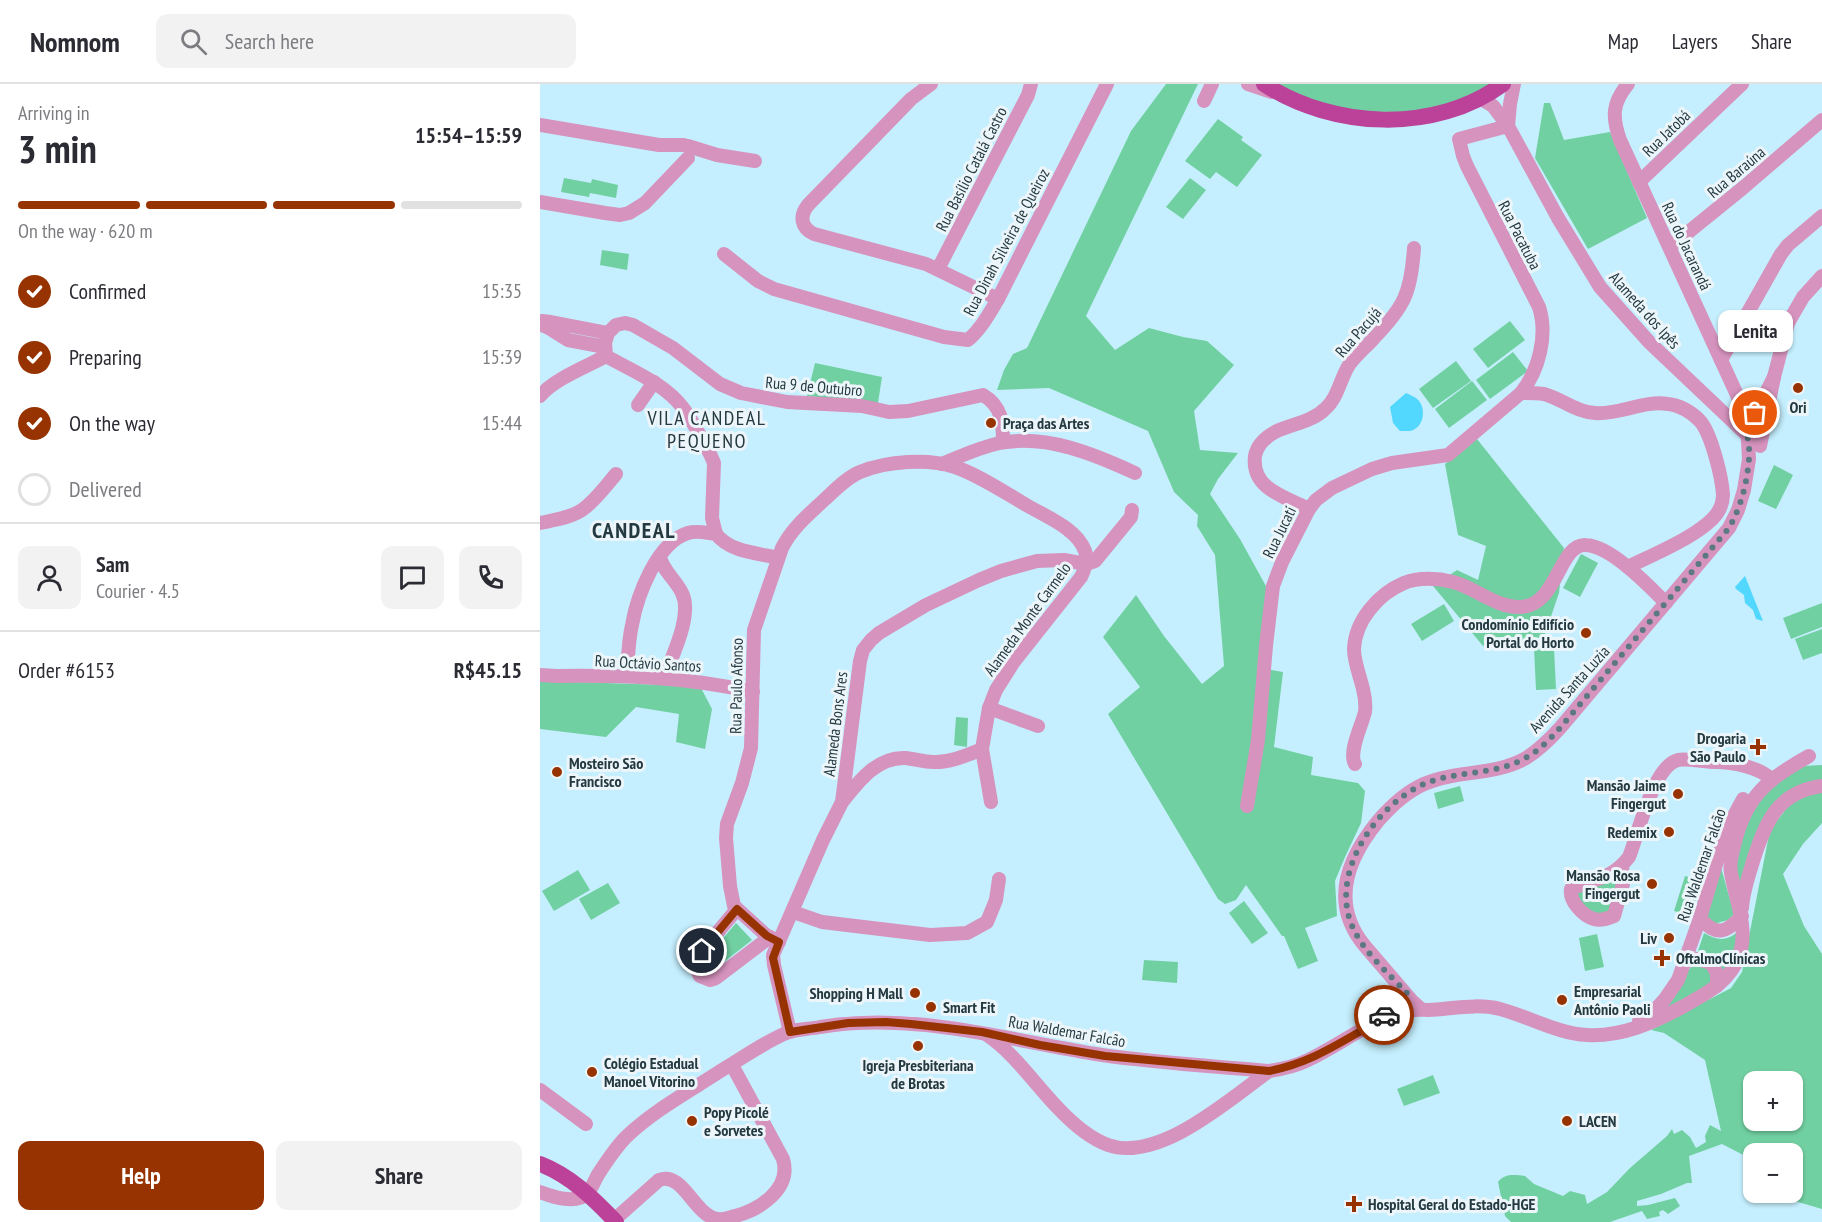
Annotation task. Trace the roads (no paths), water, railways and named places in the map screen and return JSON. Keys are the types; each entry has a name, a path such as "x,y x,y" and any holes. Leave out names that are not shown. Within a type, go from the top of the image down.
{"main road":[{"path":"1264,84 1288,98 1326,111 1348,116 1392,120 1437,114 1480,98 1503,84"},
{"path":"540,1164 557,1172 587,1193 615,1221"}],"street":[{"path":"931,84 911,99 808,205 802,215 805,227 814,234 938,269 998,299"},
{"name":"Rua Basílio Catalá Castro","path":"938,269 1028,95 1031,84"},
{"name":"Rua Dinah Silveira de Queiroz","path":"724,254 758,281 774,289 958,340 968,340 976,334 998,299 1107,84"},
{"path":"1204,101 1212,84"},
{"path":"1248,84 1288,98"},
{"path":"1508,126 1514,84"},
{"name":"Rua do Jacarandá","path":"1628,84 1617,101 1614,112 1616,126 1639,182 1721,360 1756,425"},
{"name":"Rua Jatobá","path":"1639,182 1742,84"},
{"name":"Alameda dos Ipês","path":"1480,98 1493,106 1508,126 1558,218 1600,287 1650,343 1756,425"},
{"name":"Rua Baraúna","path":"1670,247 1822,120"},
{"path":"540,125 659,145 684,152 755,161"},
{"name":"Rua Pacatuba","path":"1508,126 1459,140 1467,166 1539,307 1542,318 1543,333 1533,375 1521,393"},
{"path":"540,202 620,215 629,213 637,209 666,182 684,152"},
{"path":"1721,360 1781,254 1822,216"},
{"name":"Rua Pacujá","path":"1309,509 1272,490 1259,480 1255,466 1256,451 1260,443 1274,433 1316,416 1331,404 1350,364 1389,322 1400,306 1412,276 1414,248"},
{"name":"Avenida Santa Luzia","path":"1407,993 1357,937 1349,919 1345,894 1346,880 1356,854 1384,815 1410,791 1439,779 1499,768 1525,759 1537,750 1560,728 1729,528 1744,490 1756,425 1774,377 1788,323 1803,297 1822,276"},
{"path":"540,323 551,322 608,333 605,352"},
{"path":"540,323 568,340 605,352 654,382 684,408 711,456 714,472 712,518 716,534 721,540 735,548 778,558"},
{"name":"Rua 9 de Outubro","path":"608,333 616,325 626,323 641,328 683,354 720,384 741,393 773,401 862,406 898,412 983,395 993,403 1002,417 1003,442"},
{"path":"540,396 545,390 605,352"},
{"path":"1533,375 1547,395 1572,408 1596,413 1651,404 1667,404 1694,414 1705,428 1716,462 1723,495 1718,513 1688,536 1628,567"},
{"path":"638,405 654,382"},
{"path":"1521,393 1547,395"},
{"name":"Rua Jucati","path":"1247,806 1258,740 1273,586 1282,562 1309,509 1332,488 1372,469 1392,463 1448,455 1521,393"},
{"name":"Rua Paulo Afonso","path":"942,464 983,447 1003,442 1032,441 1063,445 1135,473"},
{"name":"Rua Paulo Afonso","path":"737,909 732,902 726,838 727,824 742,783 751,748 753,640 757,618 778,558 786,540 802,520 837,487 860,472 901,463 942,464 979,478 1057,523 1071,533 1085,549 1086,564"},
{"path":"540,523 581,510 590,504 616,474"},
{"name":"Alameda Monte Carmelo","path":"991,802 982,750 989,708 996,690 1003,677 1081,577 1086,564 1095,561 1131,517 1132,510"},
{"path":"627,676 632,626 641,593 660,557 676,539 686,533 716,534"},
{"path":"1355,764 1352,754 1366,704 1354,651 1355,639 1364,616 1383,596 1405,582 1444,580 1456,583 1495,602 1521,607 1531,605 1548,592 1570,552 1577,546 1585,545 1602,550 1628,567 1666,603"},
{"path":"660,557 661,563 677,585 686,604 684,618 664,678"},
{"name":"Alameda Bons Ares","path":"790,1032 773,958 775,940 793,912 823,840 842,802 863,650 871,640 891,625 926,605 1001,571 1037,561 1051,560 1086,564"},
{"name":"Rua Octávio Santos","path":"540,675 664,678 706,682 753,692"},
{"path":"989,708 1038,726"},
{"path":"842,802 865,776 891,759 946,761 982,750"},
{"name":"Rua Waldemar Falcão","path":"1620,1031 1656,1009 1672,989 1700,918 1730,823 1743,799 1764,780 1816,756"},
{"path":"1622,865 1623,884 1614,916 1604,920 1595,920 1585,914 1570,894 1571,889 1605,877 1629,857 1651,794 1659,779 1677,760 1735,765 1764,780"},
{"name":"Rua Waldemar Falcão","path":"587,1193 611,1154 641,1124 732,1065 790,1032 848,1023 886,1022 982,1032 1105,1056 1269,1071 1291,1067 1306,1061 1375,1023 1400,1013 1421,1009 1473,1006 1499,1009 1575,1034 1604,1035 1653,1022 1717,986 1731,971 1739,957 1742,916 1730,865 1744,814 1764,780"},
{"path":"1700,918 1709,927 1721,931 1732,926 1742,916 1745,888 1768,820 1781,804 1791,797 1822,786"},
{"path":"793,912 822,922 930,935 955,935 967,933 987,922 992,912 999,879"},
{"path":"737,909 775,940 716,978 710,980 700,976 694,964 696,957 737,909"},
{"path":"1684,962 1697,959 1711,963 1717,973 1717,986"},
{"path":"1407,993 1421,1009"},
{"name":"Rua Waldemar Falcão","path":"1375,1023 1397,1005 1407,993 1425,1005 1442,1007"},
{"path":"982,1032 1005,1050 1071,1121 1101,1141 1119,1147 1131,1148 1151,1144 1172,1136 1195,1124 1269,1071"},
{"path":"615,1221 664,1178 675,1181 706,1215 715,1218 724,1219 757,1209 771,1198 784,1172 783,1159 732,1065"},
{"path":"540,1090 586,1124"},
{"path":"540,1197 572,1199 587,1193"}],"water":[{"path":"1406,393 1420,402 1423,416 1419,426 1415,429 1400,431 1393,423 1390,407"},
{"path":"1745,576 1763,621 1756,619 1753,610 1745,603 1744,595 1735,587"}],"place":[{"name":"Ori","path":"1798,388"},
{"name":"Lenita","path":"1755,413"},
{"name":"Praça das Artes","path":"991,423"},
{"name":"Condomínio Edifício Portal do Horto","path":"1586,633"},
{"name":"Drogaria São Paulo","path":"1758,747"},
{"name":"Mosteiro São Francisco","path":"557,772"},
{"name":"Mansão Jaime Fingergut","path":"1678,794"},
{"name":"Redemix","path":"1669,832"},
{"name":"Mansão Rosa Fingergut","path":"1652,884"},
{"name":"Liv","path":"1669,938"},
{"name":"OftalmoClínicas","path":"1662,958"},
{"name":"Shopping H Mall","path":"915,993"},
{"name":"Empresarial Antônio Paoli","path":"1562,1000"},
{"name":"Smart Fit","path":"931,1007"},
{"name":"Igreja Presbiteriana de Brotas","path":"918,1046"},
{"name":"Colégio Estadual Manoel Vitorino","path":"592,1072"},
{"name":"Popy Picolé e Sorvetes","path":"692,1121"},
{"name":"LACEN","path":"1567,1121"},
{"name":"Hospital Geral do Estado-HGE","path":"1354,1204"}],"district":[{"name":"VILA CANDEAL PEQUENO","path":"707,430"},
{"name":"CANDEAL","path":"634,530"}]}
